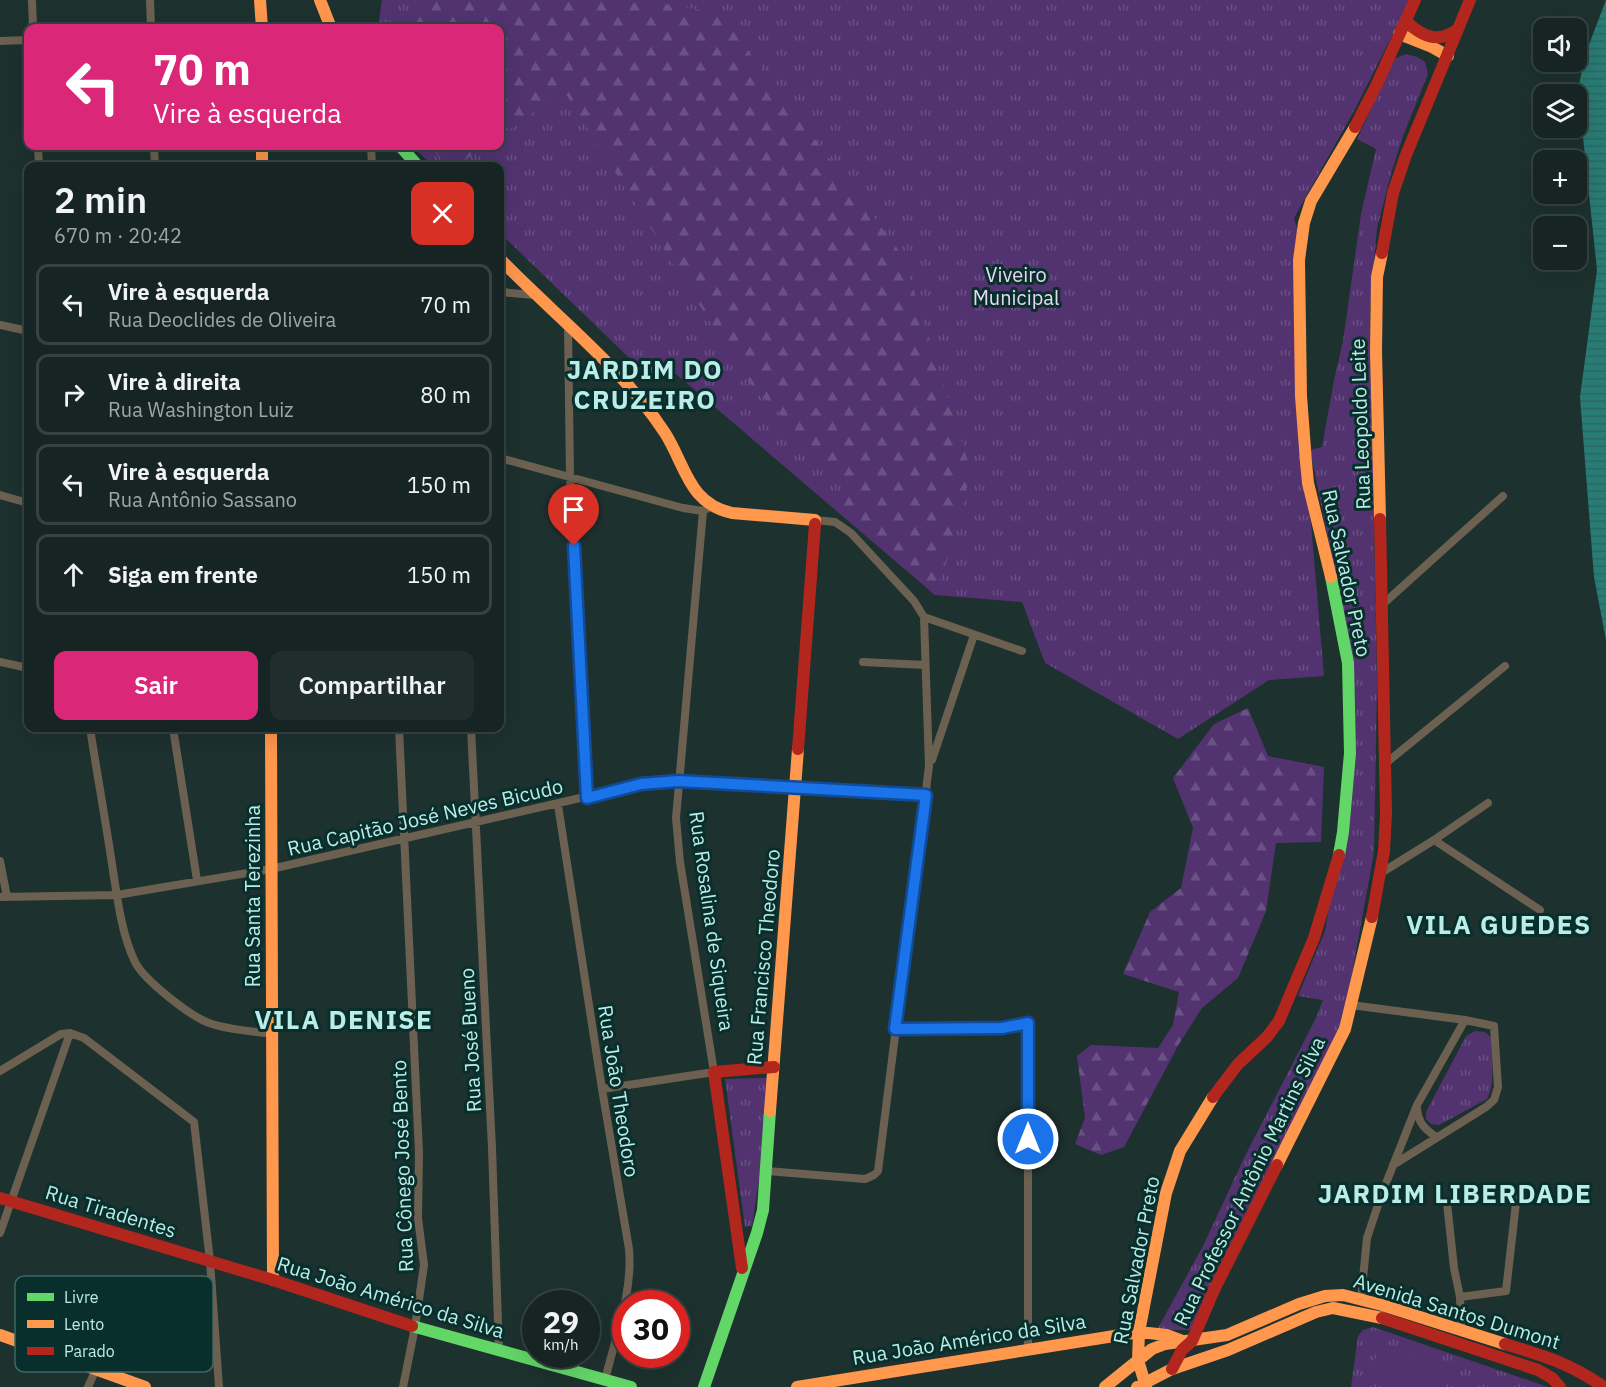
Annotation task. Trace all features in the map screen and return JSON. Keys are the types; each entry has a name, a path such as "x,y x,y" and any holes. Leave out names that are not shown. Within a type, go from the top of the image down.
{"main road":[{"path":"261,0 262,24"},
{"path":"320,0 329,24"},
{"name":"Rua Salvador Preto","path":"1143,1386 1138,1360 1139,1332 1166,1193 1180,1151 1228,1076 1267,1037 1279,1021 1314,938 1338,860 1343,832 1350,753 1348,663 1341,617 1308,483 1305,459 1300,362 1301,243 1307,212 1315,194 1351,134 1415,0"},
{"name":"Rua Leopoldo Leite","path":"1352,1005 1381,873 1386,813 1376,351 1377,277 1393,193 1406,155 1470,0"},
{"path":"1406,21 1416,31 1438,40 1449,53"},
{"path":"1438,40 1450,36 1459,28"},
{"path":"1399,34 1449,53"},
{"path":"404,150 414,162"},
{"path":"504,263 640,399 673,446 707,509 731,514 815,520"},
{"name":"Rua Francisco Theodoro","path":"704,1387 763,1210 815,520"},
{"name":"Rua Santa Terezinha","path":"271,732 273,1280"},
{"name":"Rua Professor Antônio Martins Silva","path":"1172,1369 1335,1050 1345,1029 1352,1005"},
{"path":"714,1072 774,1067"},
{"name":"Rua Rosalina de Siqueira","path":"714,1072 743,1272"},
{"name":"Rua Tiradentes","path":"5,1200 210,1261"},
{"name":"Rua João Américo da Silva","path":"210,1261 415,1328 631,1387"},
{"name":"Avenida Santos Dumont","path":"1105,1387 1152,1349 1227,1335 1299,1304 1325,1296 1343,1295 1562,1362 1604,1387"},
{"name":"Avenida Santos Dumont","path":"1143,1386 1172,1369 1228,1350 1316,1312 1334,1308 1381,1318 1538,1370 1559,1385"},
{"name":"Rua João Américo da Silva","path":"797,1387 1028,1348 1139,1332 1167,1335 1188,1341"},
{"path":"0,1335 15,1340"},
{"path":"104,1372 145,1387"}],"street":[{"path":"32,0 33,24"},
{"path":"150,0 151,24"},
{"path":"0,41 24,40"},
{"path":"504,292 534,295"},
{"path":"0,325 24,330"},
{"path":"568,326 570,477 587,798"},
{"path":"504,459 707,509"},
{"path":"1383,604 1503,496"},
{"path":"1,498 24,501"},
{"name":"Rua Rosalina de Siqueira","path":"707,509 676,818 677,840 714,1072"},
{"path":"767,1171 865,1179 874,1175 879,1165 929,766 924,617 914,601 851,533 835,522 815,520"},
{"path":"924,617 1022,651"},
{"path":"929,766 974,635"},
{"path":"0,662 24,667"},
{"path":"863,663 925,665"},
{"path":"1386,763 1505,666"},
{"path":"91,732 117,895 136,963 149,981 207,1022 272,1034"},
{"path":"174,732 197,880"},
{"name":"Rua Cônego José Bento","path":"399,732 419,1153 418,1218 424,1265 415,1328 403,1387"},
{"name":"Rua José Bueno","path":"471,732 492,1148 499,1352"},
{"name":"Rua Capitão José Neves Bicudo","path":"3,897 117,895 271,869 558,805 641,784 678,781 926,795"},
{"path":"1381,873 1488,803"},
{"name":"Rua João Theodoro","path":"558,805 631,1267 605,1380"},
{"path":"1434,840 1540,910"},
{"path":"0,861 3,897"},
{"path":"1352,1005 1494,1026 1498,1087 1494,1100 1393,1165"},
{"path":"1361,1299 1367,1238 1393,1165 1417,1105 1465,1020"},
{"path":"895,1029 1002,1028 1028,1023 1028,1348"},
{"path":"0,1233 5,1200 70,1033"},
{"path":"0,1071 53,1038 70,1033 84,1038 194,1122 211,1276"},
{"path":"602,1089 714,1072"},
{"path":"1417,1105 1418,1118 1423,1128 1436,1137"},
{"path":"1460,1297 1506,1291 1517,1194"},
{"path":"1447,1203 1454,1268 1460,1297 1461,1330"},
{"path":"213,1303 219,1387"},
{"path":"88,1387 95,1372"}],"green space":[{"name":"Viveiro Municipal","path":"382,0 1410,0 1355,109 1294,218 1301,243 1304,441 1324,676 1269,680 1178,739 1045,663 1022,602 935,595 676,374 651,379 504,237 504,162 429,162 416,150 504,150 504,24 379,24"},
{"path":"415,0 586,0 677,5 721,15 903,256 971,471 956,533 935,595 839,505 843,481 747,380 564,91 504,133 504,24 408,24"},
{"path":"1406,54 1425,62 1428,74 1403,136 1377,228 1370,307 1377,685 1374,852 1342,1029 1190,1330 1157,1330 1203,1246 1323,1000 1298,996 1325,931 1340,861 1350,645 1310,450 1322,447 1343,341 1361,214 1376,149 1357,139 1394,59"},
{"path":"433,150 480,150 462,162 444,162"},
{"path":"1248,708 1268,756 1324,767 1321,842 1276,843 1266,911 1238,978 1202,1008 1179,1044 1124,1147 1101,1155 1075,1144 1085,1118 1077,1056 1091,1045 1158,1048 1173,1025 1179,992 1123,974 1150,912 1181,888 1193,828 1173,778 1214,724"},
{"path":"1475,1031 1485,1032 1491,1037 1492,1077 1487,1099 1439,1125 1431,1124 1426,1119 1426,1112 1466,1036"},
{"path":"767,1078 760,1172 752,1226 745,1227 725,1079"},
{"path":"1373,1327 1548,1387 1351,1387 1358,1336 1363,1330"},
{"path":"1380,1345 1450,1367 1444,1387 1402,1387 1369,1377"}],"water":[{"path":"1606,0 1606,640 1594,577 1580,397 1597,270 1587,175 1587,150 1584,150 1583,138 1587,138 1587,84 1579,84 1582,72 1587,72 1587,50"}],"traffic: fast":[{"path":"404,150 414,162"},
{"path":"1331,577 1348,663 1350,753 1339,855"},
{"path":"704,1387 763,1210 770,1111"},
{"path":"412,1326 631,1387"}],"traffic: slow":[{"path":"260,0 262,24"},
{"path":"320,0 329,24"},
{"path":"1399,34 1448,56"},
{"path":"1331,577 1308,483 1301,396 1299,260 1304,223 1311,201 1355,127"},
{"path":"262,150 262,162"},
{"path":"1380,519 1376,351 1377,277 1382,253"},
{"path":"504,263 587,342 648,409 665,433 690,482 706,501 732,513 815,520 815,524"},
{"path":"271,732 273,1280"},
{"path":"770,1111 798,749"},
{"path":"1277,1165 1345,1029 1372,917"},
{"path":"1146,1387 1138,1360 1139,1332 1166,1193 1180,1151 1213,1097"},
{"path":"1105,1387 1152,1349 1165,1344 1227,1335 1299,1304 1325,1296 1343,1295 1382,1305 1505,1344"},
{"path":"1137,1387 1172,1369 1228,1350 1316,1312 1333,1308 1382,1318"},
{"path":"797,1387 1139,1332 1167,1335 1183,1341"},
{"path":"0,1335 15,1340"},
{"path":"103,1372 145,1387"}],"traffic: jam":[{"path":"1355,127 1415,0"},
{"path":"1382,253 1393,193 1406,155 1470,0"},
{"path":"1406,21 1424,35 1431,37 1451,34 1458,29"},
{"path":"1372,917 1384,851 1386,813 1380,519"},
{"path":"798,749 815,524"},
{"path":"1213,1097 1238,1064 1267,1037 1279,1021 1314,938 1339,855"},
{"path":"742,1268 714,1072 774,1067"},
{"path":"1172,1369 1182,1350 1192,1341 1214,1290 1277,1165"},
{"path":"0,1198 273,1280 412,1326"},
{"path":"1382,1318 1538,1370 1552,1378 1560,1387"},
{"path":"1505,1344 1568,1366 1604,1387"}],"district":[{"name":"JARDIM DO CRUZEIRO","path":"645,384"},
{"name":"VILA GUEDES","path":"1499,924"},
{"name":"VILA DENISE","path":"344,1019"},
{"name":"JARDIM LIBERDADE","path":"1455,1193"}],"route":[{"path":"574,546 587,798 641,784 678,781 926,795 895,1029 1002,1028 1028,1023 1028,1139"}]}
